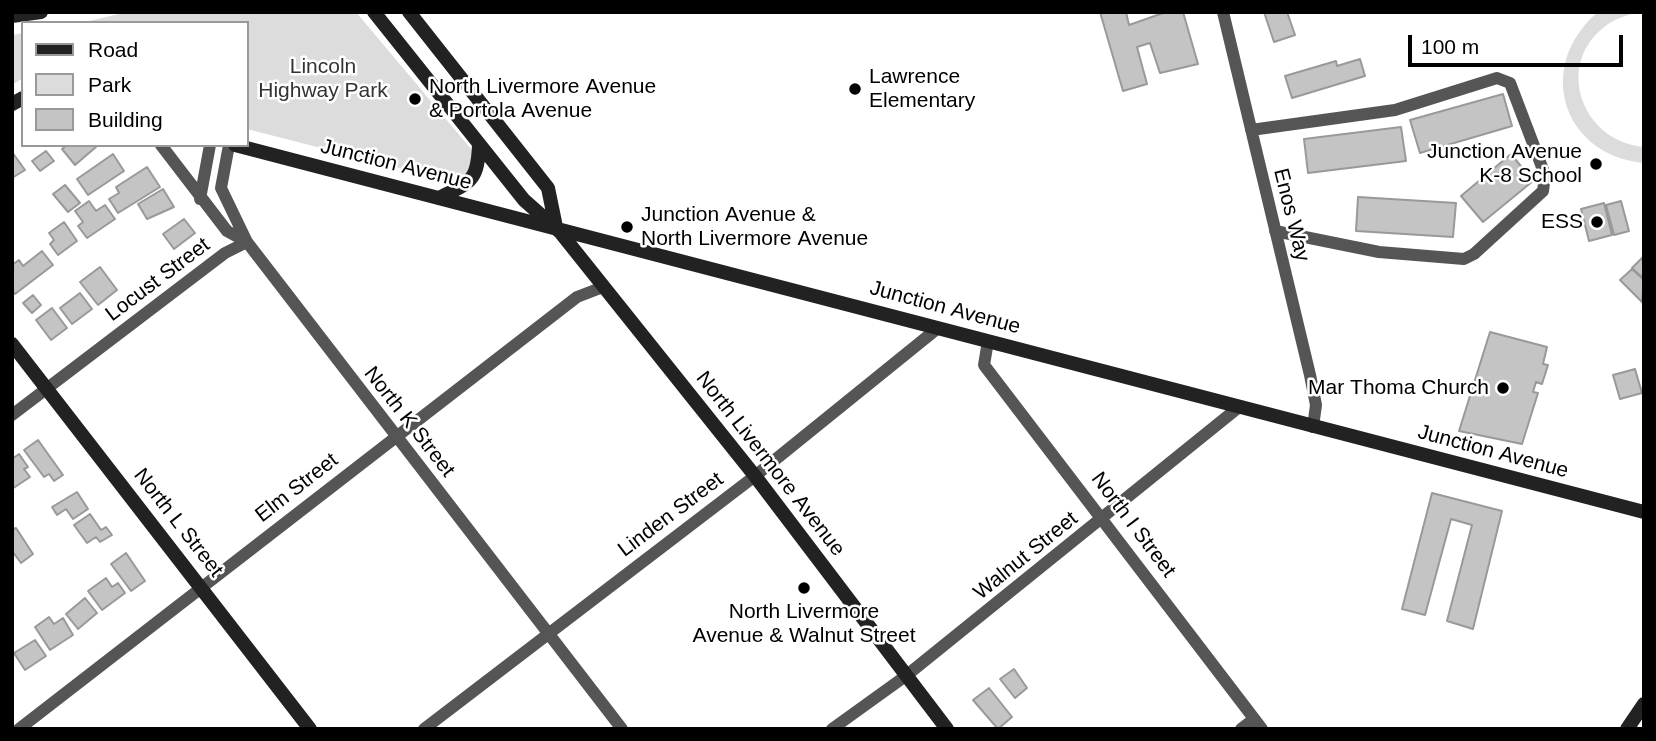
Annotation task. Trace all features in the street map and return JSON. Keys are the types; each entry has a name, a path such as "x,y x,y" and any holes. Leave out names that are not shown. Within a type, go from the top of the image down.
{"street":[{"path":"12,16 41,12"},
{"name":"North Livermore Avenue","path":"374,12 524,200 556,227 755,476 947,729"},
{"name":"North Livermore Avenue","path":"409,12 548,188 556,227"},
{"name":"Enos Way","path":"1223,12 1314,395 1313,427"},
{"path":"1251,130 1395,110 1497,78 1510,83 1545,175 1543,191 1474,254 1464,259 1379,251 1275,231"},
{"path":"439,198 474,177 478,167 479,144"},
{"name":"North K Street","path":"162,147 227,231 247,242 622,729"},
{"path":"200,199 211,147"},
{"path":"229,147 221,188 247,242"},
{"name":"Junction Avenue","path":"243,147 1644,512"},
{"name":"Locust Street","path":"12,415 225,253 247,242"},
{"name":"Elm Street","path":"19,729 577,297 603,287"},
{"name":"Linden Street","path":"424,729 546,633 755,476 938,328"},
{"name":"North I Street","path":"988,341 984,365 1104,518 1258,724"},
{"name":"North L Street","path":"12,344 310,729"},
{"name":"Walnut Street","path":"832,729 908,675 1239,407"},
{"path":"1627,729 1644,704"},
{"path":"1241,729 1258,724"}],"green space":[{"name":"Lincoln Highway Park","path":"128,12 356,12 482,162 472,187 248,129 248,21 89,21"},
{"path":"1598,12 1637,12 1607,25 1588,44 1580,63 1579,82 1583,101 1592,118 1605,132 1623,142 1644,147 1644,163 1616,156 1593,143 1576,126 1566,104 1563,81 1567,57 1578,33"},
{"path":"21,33 21,79 12,85 12,35"}],"building":[{"path":"1100,12 1126,12 1129,25 1166,12 1183,12 1198,64 1160,73 1150,43 1137,47 1147,84 1123,91"},
{"path":"1264,12 1287,12 1295,35 1274,42"},
{"path":"1360,59 1365,76 1292,98 1285,76 1336,61 1337,66"},
{"path":"1503,94 1512,126 1420,153 1410,120"},
{"path":"1401,127 1406,161 1308,173 1304,139"},
{"path":"64,147 96,147 75,165 62,149"},
{"path":"46,151 54,161 40,171 32,161"},
{"path":"12,152 25,170 12,178"},
{"path":"113,154 124,171 88,195 77,179"},
{"path":"1511,154 1533,181 1483,222 1461,196"},
{"path":"147,167 160,187 118,213 109,199 119,193 116,187"},
{"path":"65,185 80,203 68,212 53,194"},
{"path":"163,189 174,207 147,219 138,204"},
{"path":"1358,197 1456,203 1453,237 1356,231"},
{"path":"89,201 96,211 105,205 115,219 87,238 78,226 83,222 75,211"},
{"name":"ESS","path":"1621,201 1629,231 1614,235 1606,205"},
{"name":"ESS","path":"1604,203 1612,235 1589,241 1581,209"},
{"path":"184,219 195,233 174,249 163,234"},
{"path":"64,222 77,241 58,255 50,244 54,240 49,233"},
{"path":"42,251 53,265 15,294 12,290 12,265 19,260 23,266"},
{"path":"1644,256 1644,279 1632,268"},
{"path":"100,267 117,290 98,305 80,282"},
{"path":"1632,269 1644,280 1642,302 1620,280"},
{"path":"80,293 92,309 72,324 60,308"},
{"path":"33,295 41,305 32,313 23,303"},
{"path":"52,308 67,328 51,340 36,320"},
{"name":"Mar Thoma Church","path":"1490,332 1547,347 1543,364 1548,365 1542,384 1536,382 1533,392 1538,393 1522,444 1459,431"},
{"path":"1635,369 1642,393 1620,399 1613,375"},
{"path":"38,440 63,475 54,481 49,474 44,477 24,450"},
{"path":"19,454 28,467 24,469 30,477 12,489 12,459"},
{"path":"77,492 88,509 73,519 66,509 57,515 52,507"},
{"path":"1432,493 1502,511 1473,629 1447,621 1472,525 1451,519 1425,615 1402,609"},
{"path":"90,514 101,530 106,527 112,535 100,542 96,537 87,543 74,525"},
{"path":"16,528 33,554 21,563 12,551 12,530"},
{"path":"126,553 145,581 131,591 111,564"},
{"path":"106,578 112,587 118,583 125,593 102,610 88,591"},
{"path":"85,598 97,613 78,629 66,614"},
{"path":"49,617 54,624 63,618 73,635 50,650 35,627"},
{"path":"35,640 46,656 25,670 14,653"},
{"path":"1014,669 1027,688 1015,698 1000,679"},
{"path":"989,688 1012,717 998,729 973,700"}],"place":[{"name":"Lawrence Elementary","path":"855,89"},
{"name":"North Livermore Avenue & Portola Avenue","path":"415,99"},
{"name":"Junction Avenue K-8 School","path":"1596,164"},
{"name":"ESS","path":"1597,222"},
{"name":"Junction Avenue & North Livermore Avenue","path":"627,227"},
{"name":"Mar Thoma Church","path":"1503,388"},
{"name":"North Livermore Avenue & Walnut Street","path":"804,588"}]}
